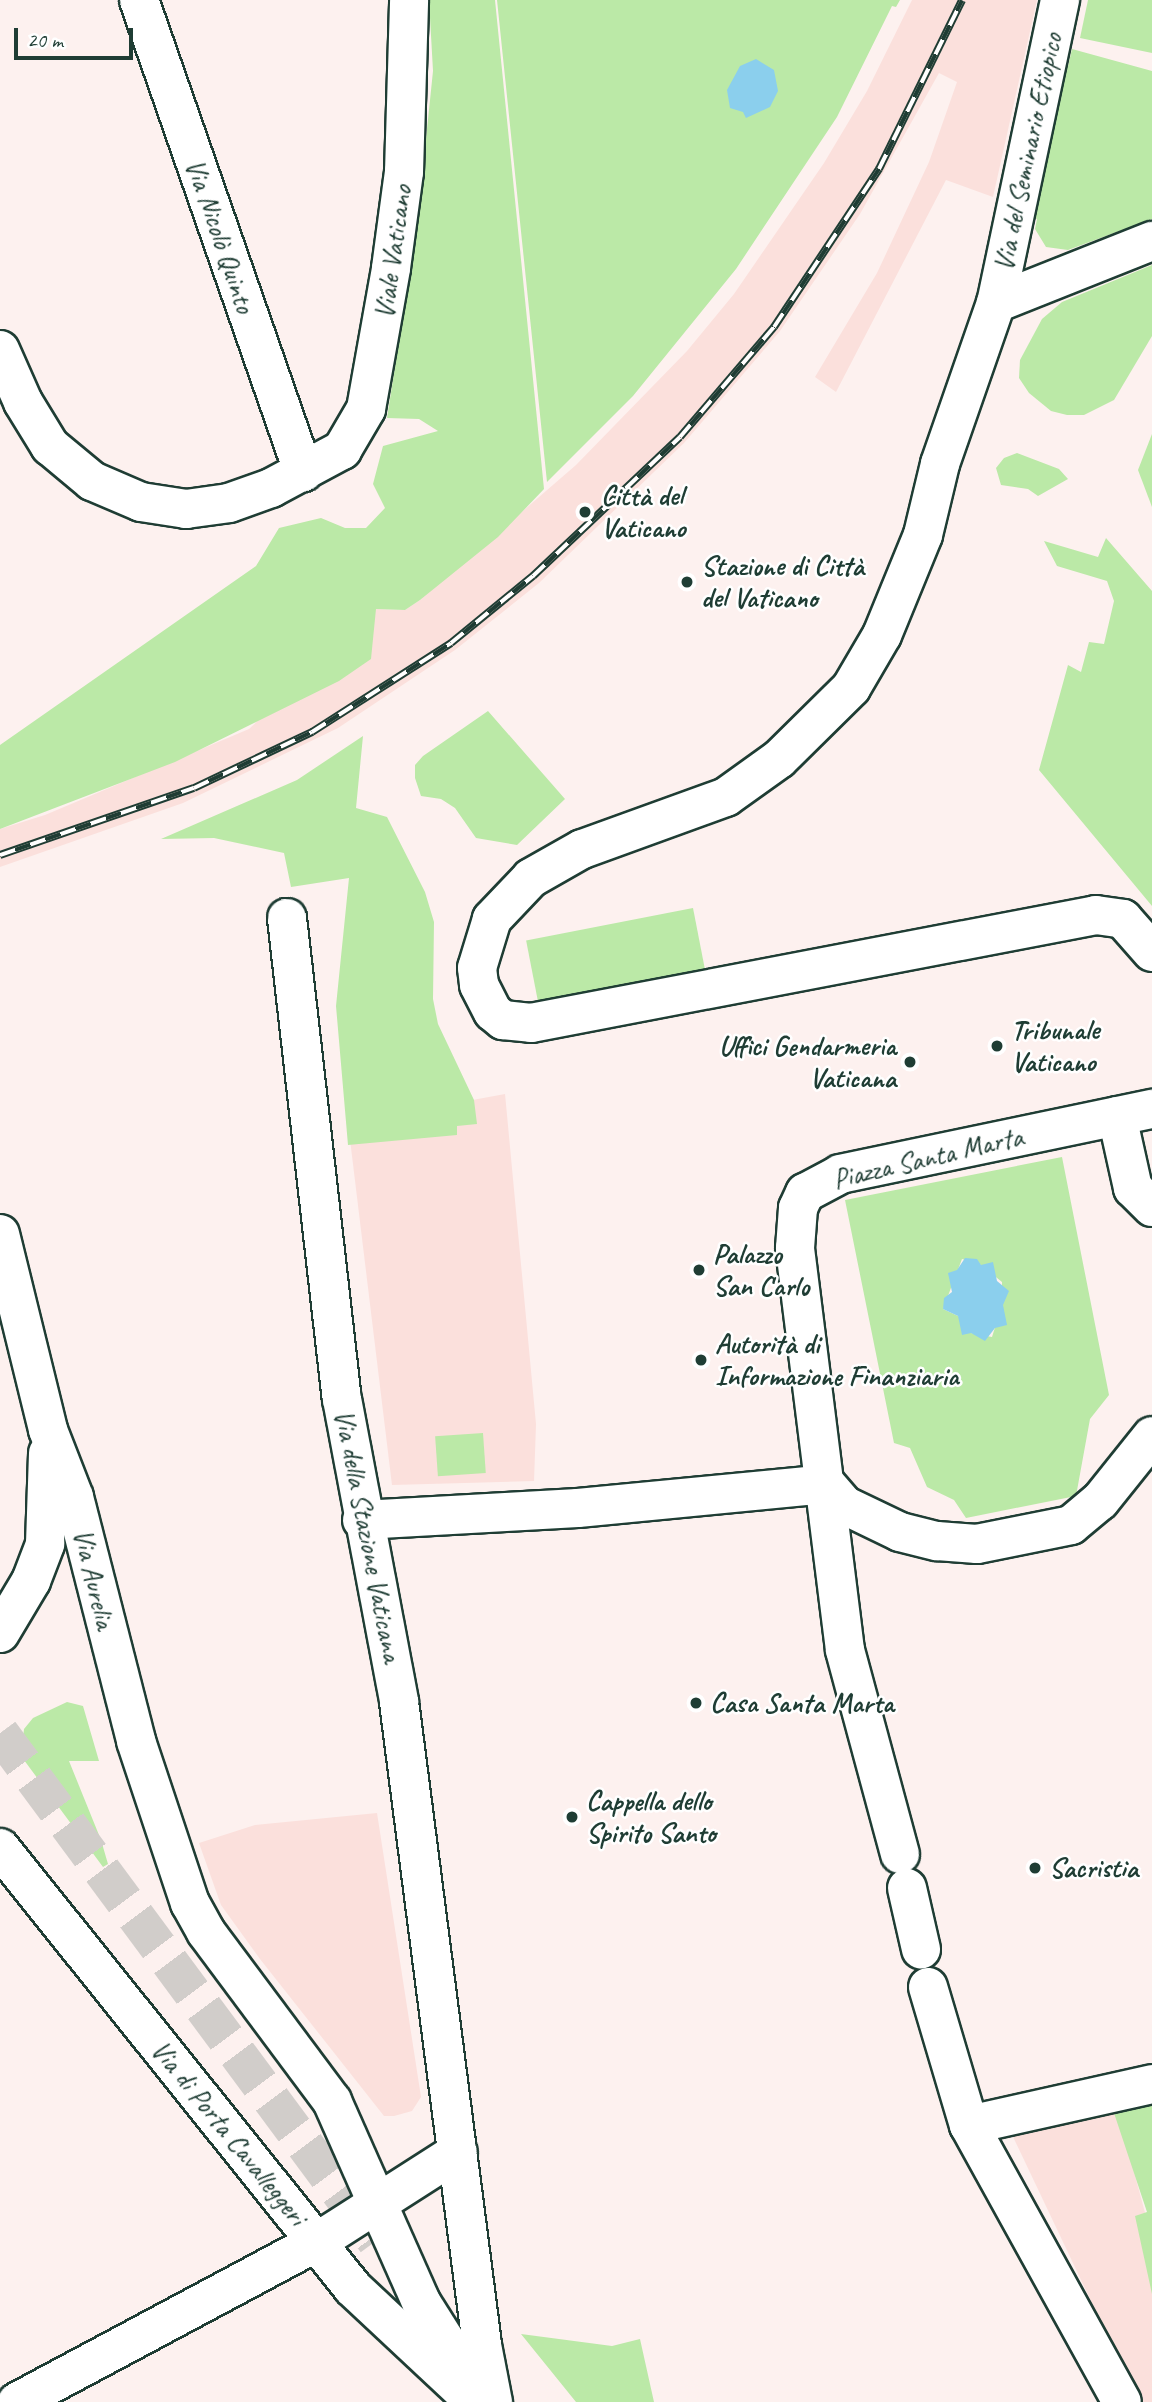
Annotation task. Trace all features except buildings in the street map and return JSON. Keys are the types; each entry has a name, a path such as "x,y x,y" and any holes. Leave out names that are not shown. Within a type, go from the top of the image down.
{"street":[{"name":"Via Nicolò Quinto","path":"139,0 303,472"},
{"name":"Viale Vaticano","path":"0,350 32,419 50,446 81,475 121,495 155,506 200,508 250,496 303,472 349,443 366,409 373,381 404,172 410,0"},
{"name":"Via del Seminario Etiopico","path":"1060,0 996,303 940,464 923,535 882,635 850,688 779,760 726,797 582,849 531,878 498,909 486,930 477,968 485,1002 503,1020 539,1023 1096,915 1123,919 1152,952"},
{"path":"996,303 1152,241"},
{"name":"Via della Stazione Vaticana","path":"287,918 342,1399 362,1520 399,1702 494,2402"},
{"path":"1135,1113 1133,1188 1152,1207"},
{"name":"Piazza Santa Marta","path":"921,1950 845,1650 795,1248 795,1222 806,1193 840,1174 1135,1113"},
{"name":"Via Aurelia","path":"0,1234 48,1430 74,1497 108,1640 170,1848 198,1921 321,2084 379,2204"},
{"path":"0,1633 31,1581 47,1529 48,1430"},
{"path":"362,1520 578,1508 826,1484 844,1504 900,1532 937,1541 977,1544 1071,1525 1100,1502 1152,1436"},
{"path":"31,1581 62,1581 76,1588 108,1640"},
{"name":"Via di Porta Cavalleggeri","path":"0,1848 353,2288 475,2402"},
{"path":"928,1987 969,2125 1122,2402"},
{"path":"969,2125 1152,2084"},
{"path":"34,2398 317,2242 458,2152"},
{"path":"379,2204 421,2302 484,2402"}],"shaded area":[{"path":"912,0 1037,0 993,197 946,180 836,392 815,377 877,273 929,162 957,82 939,73 860,214 780,331 684,443 539,583 455,650 338,728 183,803 0,867 0,829 45,815 249,729 376,609 405,610 420,600 576,465 687,351 734,294 824,163 867,91"},
{"path":"505,1094 536,1424 534,1481 392,1485 348,1123"},
{"path":"377,1813 421,2097 412,2111 394,2116 384,2116 260,1959 221,1905 199,1843 255,1825"},
{"path":"1117,2108 1152,2239 1152,2402 1139,2402 1007,2124"}],"green space":[{"path":"429,0 495,0 544,489 498,537 420,600 405,610 376,609 371,659 339,681 175,762 0,829 0,745 256,566 279,528 321,518 345,528 366,528 385,508 373,484 383,446 438,431 419,419 387,418 417,226 433,71"},
{"path":"497,0 900,0 896,7 892,6 837,117 736,269 633,396 547,482"},
{"path":"1088,0 1152,0 1152,53 1080,38"},
{"path":"1072,49 1152,71 1152,219 1068,250 1046,247 1035,229 1037,219 1025,213 1060,64 1068,66"},
{"path":"1152,265 1152,336 1114,400 1084,415 1051,411 1029,393 1019,378 1020,360 1042,319 1062,302"},
{"path":"1152,434 1152,507 1138,470"},
{"path":"1017,453 1059,469 1068,479 1038,496 1028,489 1001,485 996,468 1004,458"},
{"path":"1106,538 1152,591 1152,906 1039,770 1068,665 1081,672 1089,642 1104,644 1114,601 1107,581 1057,566 1044,541 1098,557"},
{"path":"488,711 565,799 517,845 476,838 455,808 441,799 421,796 415,778 415,765 423,756"},
{"path":"363,736 356,808 387,817 425,892 434,922 433,999 438,1024 474,1100 477,1124 457,1126 457,1135 348,1145 336,1006 349,878 291,887 284,853 214,838 161,839 297,780"},
{"path":"693,908 705,972 539,1004 526,940"},
{"path":"1062,1157 1109,1395 1090,1419 1076,1496 966,1518 954,1500 927,1487 910,1448 894,1443 845,1200","holes":["962,1259 981,1265 1002,1282 1002,1305 992,1337 971,1333 958,1316 943,1309"]},
{"path":"483,1433 486,1473 438,1476 435,1436"},
{"path":"67,1702 83,1706 99,1761 69,1761 101,1840 108,1864 103,1867 21,1756 24,1729 33,1718"},
{"path":"1152,2104 1152,2294 1135,2216 1147,2212 1114,2113"},
{"path":"521,2334 612,2346 640,2339 654,2402 576,2402"}],"water":[{"path":"756,59 774,70 778,91 770,107 746,118 743,112 730,108 727,90 740,66"},
{"path":"965,1258 977,1259 981,1265 993,1262 997,1281 1009,1291 1003,1305 1007,1325 995,1328 985,1341 971,1333 962,1335 958,1316 943,1309 944,1298 952,1292 948,1273 957,1270"}],"tunnel":[{"path":"0,1733 376,2241"}],"railway":[{"path":"0,855 194,788 312,732 451,643 533,576 680,437 774,327 879,169 962,0"}],"place":[{"name":"Città del Vaticano","path":"585,512"},
{"name":"Stazione di Città del Vaticano","path":"687,582"},
{"name":"Tribunale Vaticano","path":"997,1046"},
{"name":"Uffici Gendarmeria Vaticana","path":"910,1062"},
{"name":"Palazzo San Carlo","path":"699,1270"},
{"name":"Autorità di Informazione Finanziaria","path":"701,1360"},
{"name":"Casa Santa Marta","path":"696,1703"},
{"name":"Cappella dello Spirito Santo","path":"572,1817"},
{"name":"Sacristia","path":"1035,1868"}]}
